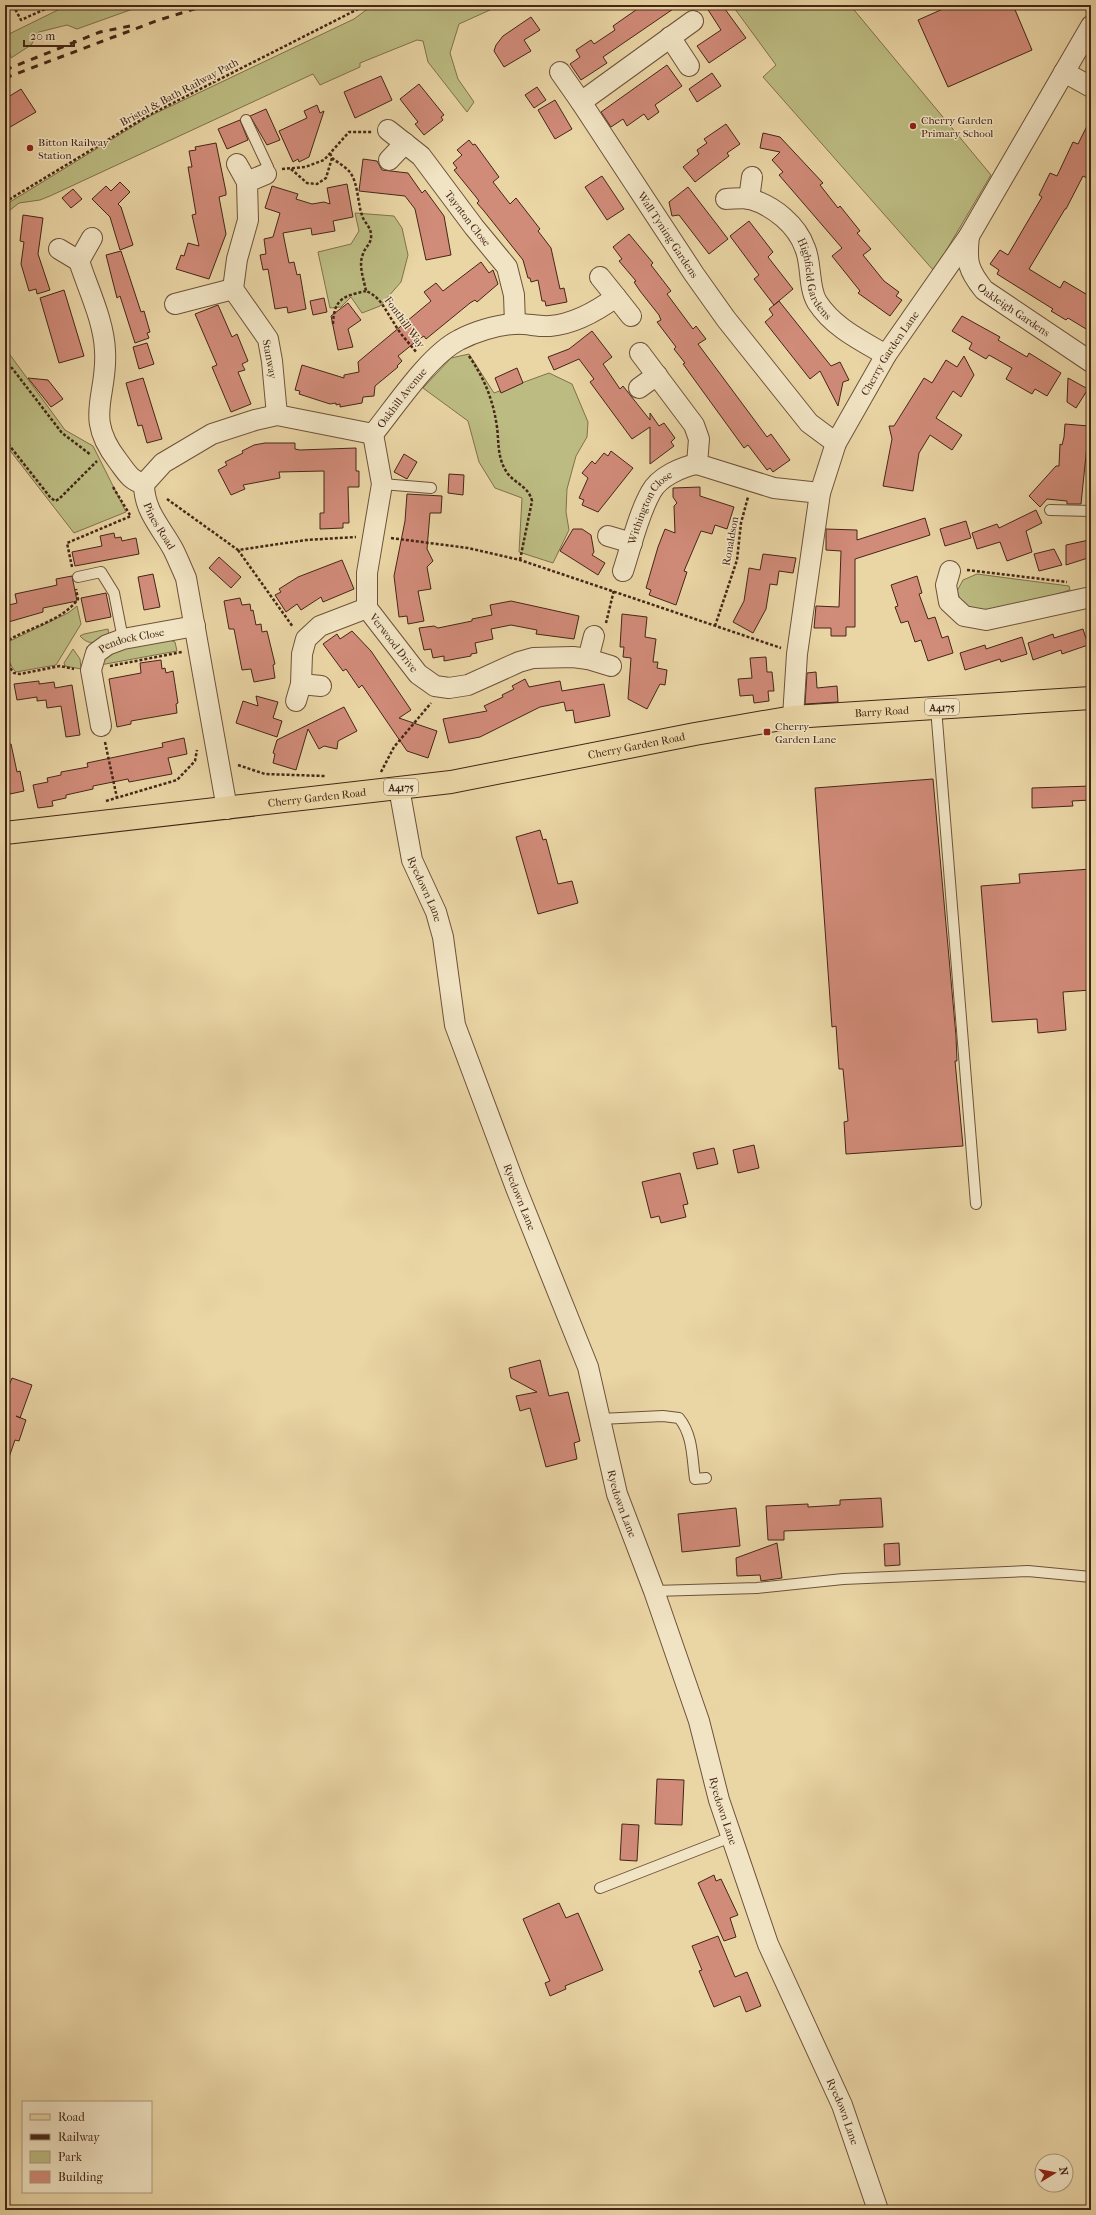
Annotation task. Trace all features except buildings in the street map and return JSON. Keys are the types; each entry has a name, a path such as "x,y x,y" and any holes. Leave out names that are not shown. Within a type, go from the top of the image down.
{"main road":[{"name":"Barry Road","path":"793,717 1091,698"},
{"name":"Cherry Garden Road","path":"5,833 121,819 227,809 451,782 695,734 793,717"}],"street":[{"path":"581,102 692,21"},
{"name":"Cherry Garden Lane","path":"793,717 797,654 820,493 836,443 886,355 969,236 1091,26"},
{"path":"670,37 689,66"},
{"name":"Wall Tyning Gardens","path":"560,72 726,320 809,423 836,443"},
{"path":"1064,72 1091,87"},
{"name":"Taynton Close","path":"388,130 421,156 474,227 507,267 514,295 514,324"},
{"path":"390,160 405,143"},
{"path":"176,304 233,289 237,259 248,220 247,182 237,164"},
{"path":"247,182 266,174"},
{"path":"749,199 752,176"},
{"name":"Highfield Gardens","path":"726,199 749,199 770,207 790,223 805,248 816,300 828,317 848,333 886,355"},
{"name":"Oakleigh Gardens","path":"969,236 966,257 972,274 984,290 1091,362"},
{"path":"79,260 92,238"},
{"path":"60,249 79,260 102,330 105,351 104,376 98,407 103,461 133,481 149,479"},
{"path":"600,276 631,316"},
{"name":"Stanway","path":"233,289 268,339 272,361 277,415"},
{"name":"Oakhill Avenue","path":"149,479 163,464 212,434 233,426 277,415 373,434 428,367 444,350 458,340 500,326 514,324 550,326 583,317 600,309 616,297"},
{"path":"640,353 694,425 699,439 697,464 774,488 820,493"},
{"path":"639,388 657,376"},
{"name":"Verwood Drive","path":"373,434 382,484 367,573 367,608 418,674 435,686"},
{"name":"Withington Close","path":"623,572 651,491 670,474 684,467 697,464"},
{"name":"Pines Road","path":"149,479 144,496 148,510 173,550 186,578 186,627 227,809"},
{"path":"608,536 632,543"},
{"path":"950,572 946,585 949,602 964,616 986,620 1091,597"},
{"path":"322,686 298,693 304,643 312,631 320,626 367,608"},
{"name":"Pendock Close","path":"101,726 91,670 96,653 106,645 123,639 186,627"},
{"path":"588,659 594,636"},
{"path":"435,686 449,688 468,685 519,662 532,658 573,657 588,659 611,666"},
{"name":"Ryedown Lane","path":"399,788 412,860 436,912 443,937 455,1025 516,1188 588,1367 617,1494 654,1590 699,1721 719,1800 768,1944 842,2105 878,2210"}],"lane":[{"path":"246,120 268,167 266,174"},
{"path":"382,484 431,488"},
{"path":"1050,510 1091,511"},
{"path":"78,577 101,572 114,593 123,639"},
{"path":"936,708 976,1204"},
{"path":"600,1419 663,1416 679,1418 686,1426 689,1436 695,1479 706,1478"},
{"path":"654,1590 758,1588 843,1579 1028,1571 1091,1577"},
{"path":"600,1888 731,1837"}],"path":[{"path":"13,5 21,20 54,5"},
{"name":"Bristol & Bath Railway Path","path":"5,202 149,115 366,5"},
{"path":"266,174 291,168 305,167 324,160 349,132 381,132 388,130"},
{"path":"330,153 332,158 349,172 355,181 359,207 363,220 370,229 372,236 361,260 366,291 346,296 339,300 334,315 333,324"},
{"path":"291,168 307,183 317,184 326,178 332,158"},
{"name":"Fonthill Way","path":"366,291 385,305 394,323 428,367"},
{"path":"458,340 483,378 489,391 497,427 499,454 508,474 530,494 532,501 520,560"},
{"path":"5,359 62,433 103,461 60,499 55,501 50,498 5,440"},
{"path":"149,479 167,500 170,506"},
{"name":"Ronaldson","path":"715,626 737,560 741,523 753,482"},
{"path":"112,486 136,523"},
{"path":"167,500 238,550 304,643"},
{"path":"238,550 306,540 373,536 468,548 520,560 614,590 797,654"},
{"path":"950,572 971,570 1069,583"},
{"path":"594,636 605,630 614,590"},
{"path":"184,659 182,652 186,627"},
{"path":"5,649 10,668 14,673 60,666 80,670 91,670 182,652"},
{"path":"381,774 394,747 431,704 435,686"},
{"path":"101,726 121,819"},
{"path":"103,801 177,780 195,760 197,748"},
{"path":"236,760 238,766 265,774 333,776"}],"green space":[{"path":"68,5 144,5 77,29 67,25 39,32 31,45 11,58 5,36"},
{"path":"373,5 501,5 459,24 450,53 458,79 474,102 467,112 428,62 423,41 417,40 360,63 360,67 320,85 313,74 50,196 40,200 19,203 5,214 5,205 150,116 354,19"},
{"path":"732,5 850,5 991,175 934,271 763,77 776,65"},
{"path":"355,213 394,216 402,228 408,255 401,282 380,306 362,313 351,297 341,307 330,308 318,252 351,244 359,231"},
{"path":"5,348 65,430 93,446 126,512 74,533 5,444"},
{"path":"469,354 494,393 549,373 572,384 588,422 587,437 576,456 567,489 566,512 569,530 553,563 519,552 522,498 495,488 479,462 468,421 423,388 451,358"},
{"path":"977,574 1069,586 1070,590 1034,601 991,611 971,610 963,604 957,591 963,580"},
{"path":"77,606 81,624 56,665 16,672 9,658 7,650 8,642 68,613"},
{"path":"108,629 109,636 98,642 87,641 80,636 84,634"},
{"path":"168,639 175,642 177,651 100,665 114,649"},
{"path":"73,649 80,659 81,669 65,666 64,663"}],"railway":[{"path":"5,78 156,21 207,5"},
{"path":"5,70 100,32 130,26"}],"place":[{"name":"Cherry Garden Primary School","path":"913,126"},
{"name":"Bitton Railway Station","path":"30,148"},
{"name":"Cherry Garden Lane","path":"767,732"}]}
